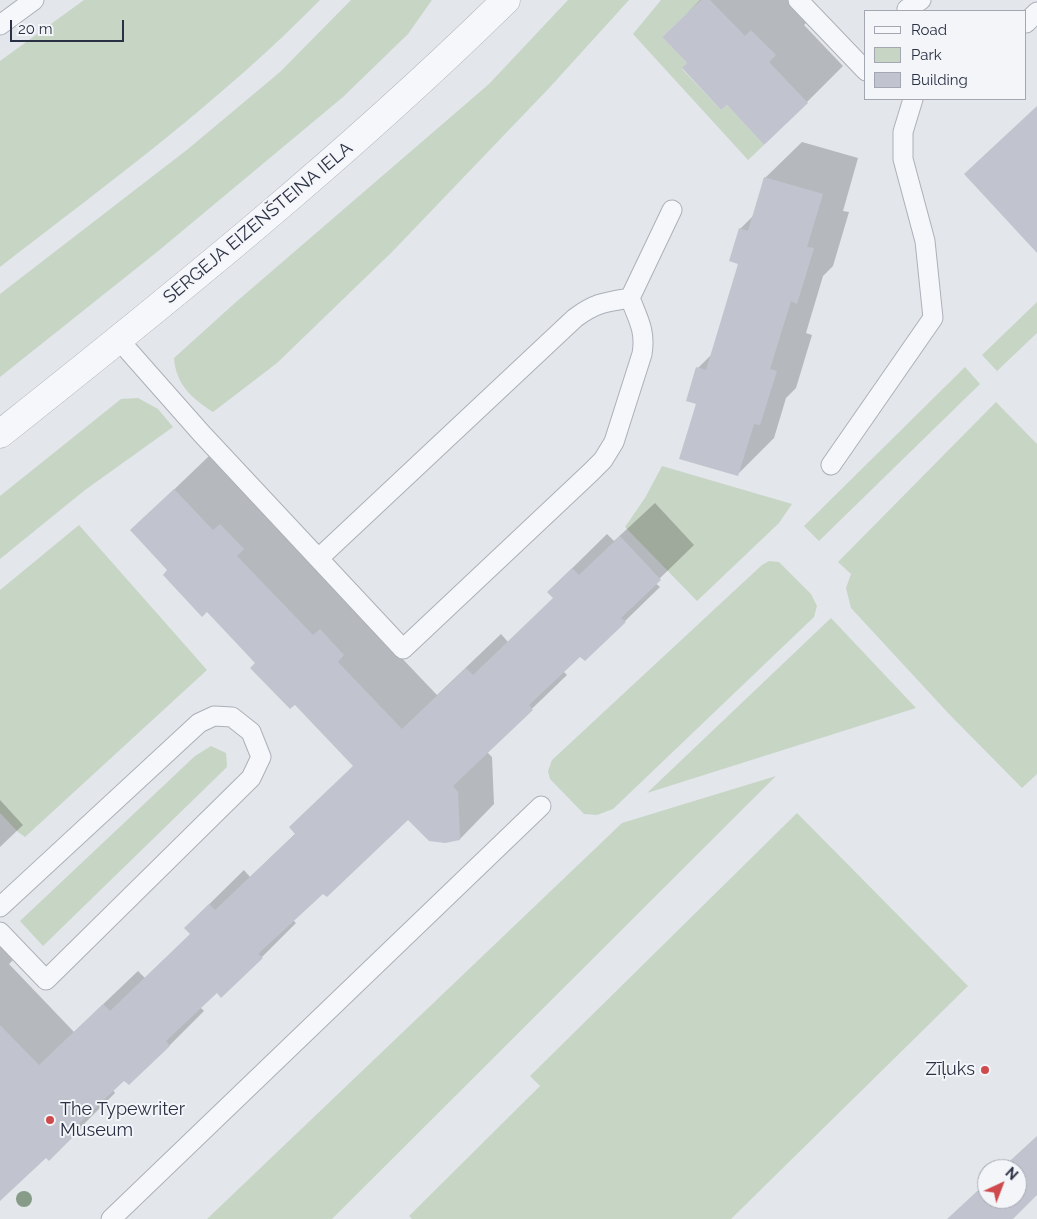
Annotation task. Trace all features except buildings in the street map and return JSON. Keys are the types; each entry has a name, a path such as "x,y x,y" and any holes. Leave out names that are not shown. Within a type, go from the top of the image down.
{"street":[{"name":"SERGEJA EIZENŠTEINA IELA","path":"0,434 119,340 278,209 378,120 506,0"}],"lane":[{"path":"0,25 34,0"},
{"path":"798,0 864,69"},
{"path":"1027,22 1037,12"},
{"path":"831,465 933,318 925,241 903,159 903,132 913,100"},
{"path":"119,340 202,434 403,649 603,460 614,442 622,422 642,354 644,340 642,327 630,298 672,210"},
{"path":"318,558 575,318 589,307 602,302 630,298"},
{"path":"0,907 199,723 214,716 232,717 251,732 261,757 251,778 46,980 0,932"},
{"path":"111,1219 541,806"}],"green space":[{"path":"84,0 320,0 283,37 205,106 124,172 0,267 0,61"},
{"path":"351,0 432,0 408,34 343,97 157,252 0,377 0,294 188,149 280,72"},
{"path":"568,0 629,0 551,86 392,252 277,363 213,412 192,396 178,376 174,358 236,302 489,84"},
{"path":"661,0 701,0 662,37 687,63 682,69 721,110 727,105 764,145 748,160 633,34"},
{"path":"1037,302 1037,333 997,371 982,355"},
{"path":"965,367 980,384 819,541 804,526"},
{"path":"138,398 158,409 173,427 85,490 0,559 0,496 121,399"},
{"path":"996,402 1037,444 1037,774 1022,788 949,714 851,608 846,588 851,574 838,562"},
{"path":"662,466 792,504 779,523 697,601 625,527 645,498"},
{"path":"79,525 207,670 25,837 0,813 0,590"},
{"path":"769,561 779,562 811,594 817,606 814,617 613,809 597,815 584,814 550,779 548,771 552,760 762,565"},
{"path":"831,618 916,708 647,793"},
{"path":"211,746 226,753 227,767 43,946 20,921 195,756"},
{"path":"776,776 332,1219 207,1219 622,823"},
{"path":"797,813 968,986 731,1219 412,1219 409,1216 540,1086 530,1076"}],"place":[{"name":"Zīļuks","path":"985,1070"},
{"name":"The Typewriter Museum","path":"50,1120"}]}
